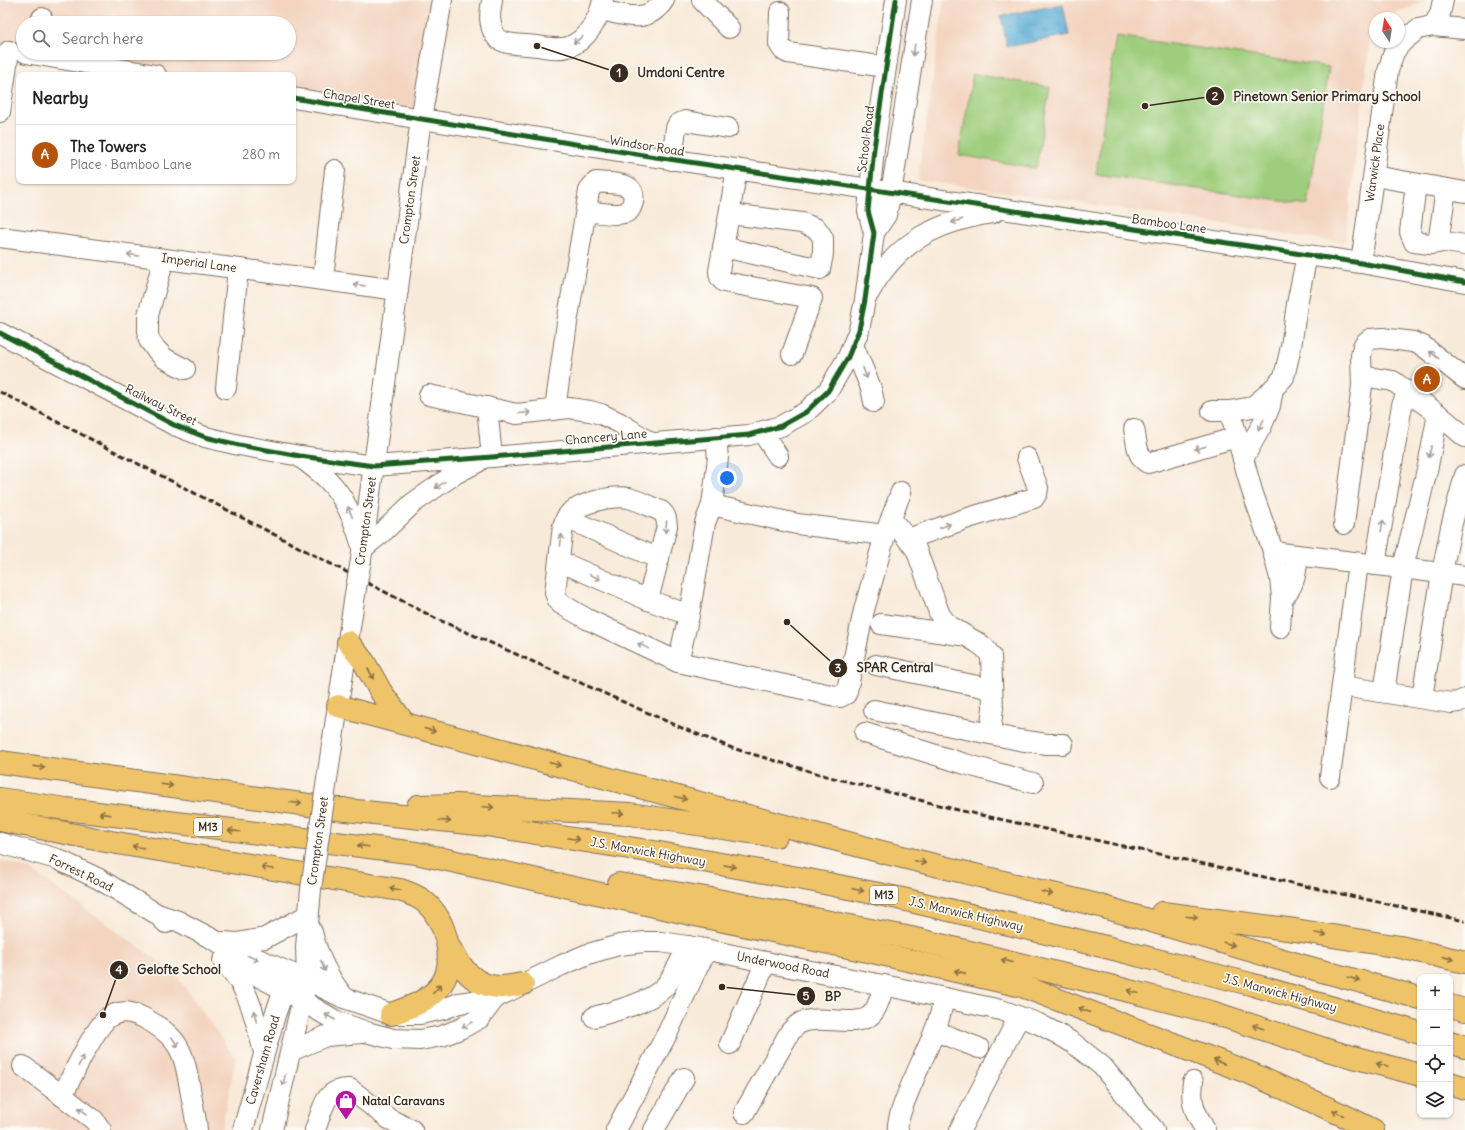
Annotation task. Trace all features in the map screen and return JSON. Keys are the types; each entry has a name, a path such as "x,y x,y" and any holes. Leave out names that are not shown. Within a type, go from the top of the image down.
{"highway":[{"path":"349,633 381,692 404,723"},
{"path":"338,706 882,852 1098,905 1300,965 1417,997"},
{"name":"M13","path":"0,762 337,809"},
{"name":"M13","path":"0,799 74,810 416,853 712,899 911,938 1094,982 1211,1012 1327,1050 1417,1074"},
{"path":"337,809 457,805 630,814 882,852"},
{"name":"J.S. Marwick Highway","path":"337,809 487,825 809,880 898,898 1113,949 1250,984 1417,1032"},
{"path":"0,820 111,842 400,890 424,900 431,907 438,918 448,945 464,970 475,980 483,984 494,986 523,984"},
{"path":"416,853 1022,986 1252,1074 1373,1130"},
{"path":"1098,905 1295,930 1400,947 1465,962"},
{"path":"391,1014 415,1006 436,991 441,985 449,967 448,945"},
{"path":"1453,1007 1465,1010"},
{"path":"1453,1043 1465,1047"},
{"path":"1453,1084 1465,1088"}],"street":[{"name":"Crompton Street","path":"294,981 306,947 311,889 362,555 421,119 442,0"},
{"path":"492,0 489,19 496,37 508,44 556,48 568,47 579,40 593,26 602,5 637,18 650,14 658,8 664,0"},
{"path":"702,0 729,28"},
{"name":"School Road","path":"828,391 848,357 859,330 866,300 874,233 868,211 874,148 896,0"},
{"name":"School Road","path":"874,233 886,215 891,193 922,0"},
{"path":"1443,0 1440,14 1433,26 1465,29"},
{"path":"780,12 779,44 783,50 788,53 886,67"},
{"name":"Warwick Place","path":"1361,262 1388,71 1394,52 1402,42 1418,29 1433,26"},
{"path":"0,112 19,60"},
{"path":"48,60 73,68 120,72"},
{"name":"Chapel Street","path":"296,98 421,119"},
{"name":"Windsor Road","path":"421,119 672,160 870,189"},
{"path":"672,160 676,128 681,122 685,121 728,128"},
{"path":"737,169 719,271 721,280 724,282 812,298"},
{"path":"323,280 335,170"},
{"path":"1374,176 1455,190 1438,243 1414,242 1411,236 1410,232 1416,184"},
{"name":"Bamboo Lane","path":"870,189 1009,211 1361,262 1465,282"},
{"path":"555,409 567,323 586,211"},
{"name":"Bamboo Lane","path":"866,300 881,273 893,258 912,242 933,229 957,221 981,215 1009,211"},
{"path":"730,214 802,223 817,229 823,238 823,254 820,269 807,315 792,354"},
{"name":"Imperial Lane","path":"0,237 398,290"},
{"path":"1439,241 1465,246"},
{"path":"723,247 820,269"},
{"path":"1280,628 1282,598 1280,578 1273,552 1252,491 1237,437 1221,411 1252,407 1273,389 1284,377 1291,347 1297,304 1307,255"},
{"path":"164,259 148,315 149,340 164,358 185,369"},
{"path":"226,388 238,269"},
{"name":"Railway Street","path":"0,333 174,425 205,437 300,456 374,466"},
{"path":"1344,524 1362,386 1361,356 1363,346 1370,339 1382,338 1413,342 1423,346 1465,379"},
{"path":"853,345 871,388 874,402"},
{"path":"1362,376 1393,381 1438,414 1465,437"},
{"path":"1243,459 1262,425 1270,406 1273,389"},
{"name":"Chancery Lane","path":"374,466 716,438 762,432 781,426 806,412 828,391"},
{"path":"1330,777 1342,686 1402,405 1408,391"},
{"path":"429,395 517,414 569,408 601,414 651,443"},
{"path":"362,555 413,503 454,474 489,457 487,407"},
{"path":"1384,692 1402,568 1428,466 1438,414"},
{"path":"1134,429 1139,453 1148,463 1237,437"},
{"path":"762,432 778,456"},
{"path":"678,662 689,615 705,524 712,505 718,458 716,438"},
{"path":"300,456 327,479 346,504 355,524 362,555"},
{"path":"908,539 965,519 1034,498 1038,493 1038,488 1027,458"},
{"path":"1422,698 1442,573 1451,527 1465,475"},
{"path":"648,600 668,526 666,517 661,511 630,499 615,497 598,500 576,509 566,518 563,526 556,593 561,604 587,619 678,662 838,697 843,696 847,691 864,610 888,527 901,492"},
{"path":"712,505 796,524 888,527 908,539 916,549 940,615 948,625 985,648 991,656 993,708 990,733"},
{"path":"566,518 659,559"},
{"path":"1273,552 1465,576"},
{"path":"1282,598 1289,592 1294,582 1298,556"},
{"path":"559,561 648,600 689,615"},
{"path":"881,624 965,636"},
{"path":"876,665 992,688"},
{"path":"1342,686 1451,703 1462,701"},
{"path":"874,710 1039,743 1063,744"},
{"path":"913,748 919,719"},
{"path":"865,733 980,769 1033,783"},
{"name":"Forrest Road","path":"0,843 57,859 99,879 157,914 174,931 294,981 303,1001"},
{"path":"265,1054 253,1009 244,988 217,948 237,942 265,938 308,915 314,942 326,972 344,998"},
{"name":"Underwood Road","path":"294,981 391,1014 420,1014 459,1004 495,998 562,965 588,954 619,945 644,942 661,942 688,946 1001,1010 1037,1024 1058,1034 1102,1066 1146,1126"},
{"path":"594,1017 638,1003 661,991 670,979 688,946"},
{"path":"616,1130 668,1032 698,966 708,950"},
{"path":"730,1044 766,962"},
{"name":"Caversham Road","path":"243,1130 275,1015 294,981"},
{"path":"744,1113 790,1032 797,1025 802,1022 812,1020 856,1021 865,1019 872,1014 877,1006 884,985"},
{"name":"Underwood Road","path":"303,1001 336,1021 370,1033 393,1039 420,1040 442,1036 462,1028 480,1018 495,998"},
{"path":"898,1130 897,1126 902,1109 935,1031 944,998"},
{"name":"Caversham Road","path":"272,1130 303,1001"},
{"path":"62,1096 97,1031 108,1018 117,1013 126,1012 135,1014 168,1033 175,1041 182,1054 186,1065 197,1130"},
{"path":"960,1130 1019,1017"},
{"path":"935,1031 979,1048"},
{"path":"291,1051 326,1036 370,1033"},
{"path":"22,1066 94,1120 101,1130"},
{"path":"654,1130 684,1078"},
{"path":"1193,1082 1193,1105 1195,1112 1205,1130"},
{"path":"315,1130 329,1095 342,1088 350,1088 389,1119 412,1130"}],"shaded area":[{"path":"0,0 442,0 421,118 296,97 296,72 142,72 69,60 296,60 296,16 16,16 16,51 0,49"},
{"path":"944,0 1428,0 1397,12 1369,12 1369,48 1345,243 918,180"},
{"path":"0,860 31,870 174,972 236,1059 221,1130 0,1130"}],"green space":[{"path":"1116,36 1329,67 1308,205 1096,174"},
{"path":"973,74 1050,87 1036,168 959,155"}],"water":[{"path":"1063,4 1069,35 1007,47 1001,16"}],"railway":[{"path":"0,392 437,619 682,728 732,748 826,776 958,810 1465,921"}],"cycle path":[{"path":"0,333 174,425 205,437 300,456 374,466 749,435 781,426 806,412 828,391 848,357 859,330 865,300 874,233 868,211 874,148 896,0"},
{"path":"296,98 649,156 1361,263 1465,282"}],"place":[{"name":"Umdoni Centre","path":"537,46"},
{"name":"Pinetown Senior Primary School","path":"1145,106"},
{"name":"The Towers","path":"1427,379"},
{"name":"SPAR Central","path":"787,622"},
{"name":"BP","path":"722,987"},
{"name":"Gelofte School","path":"103,1015"},
{"name":"Natal Caravans","path":"346,1120"}]}
